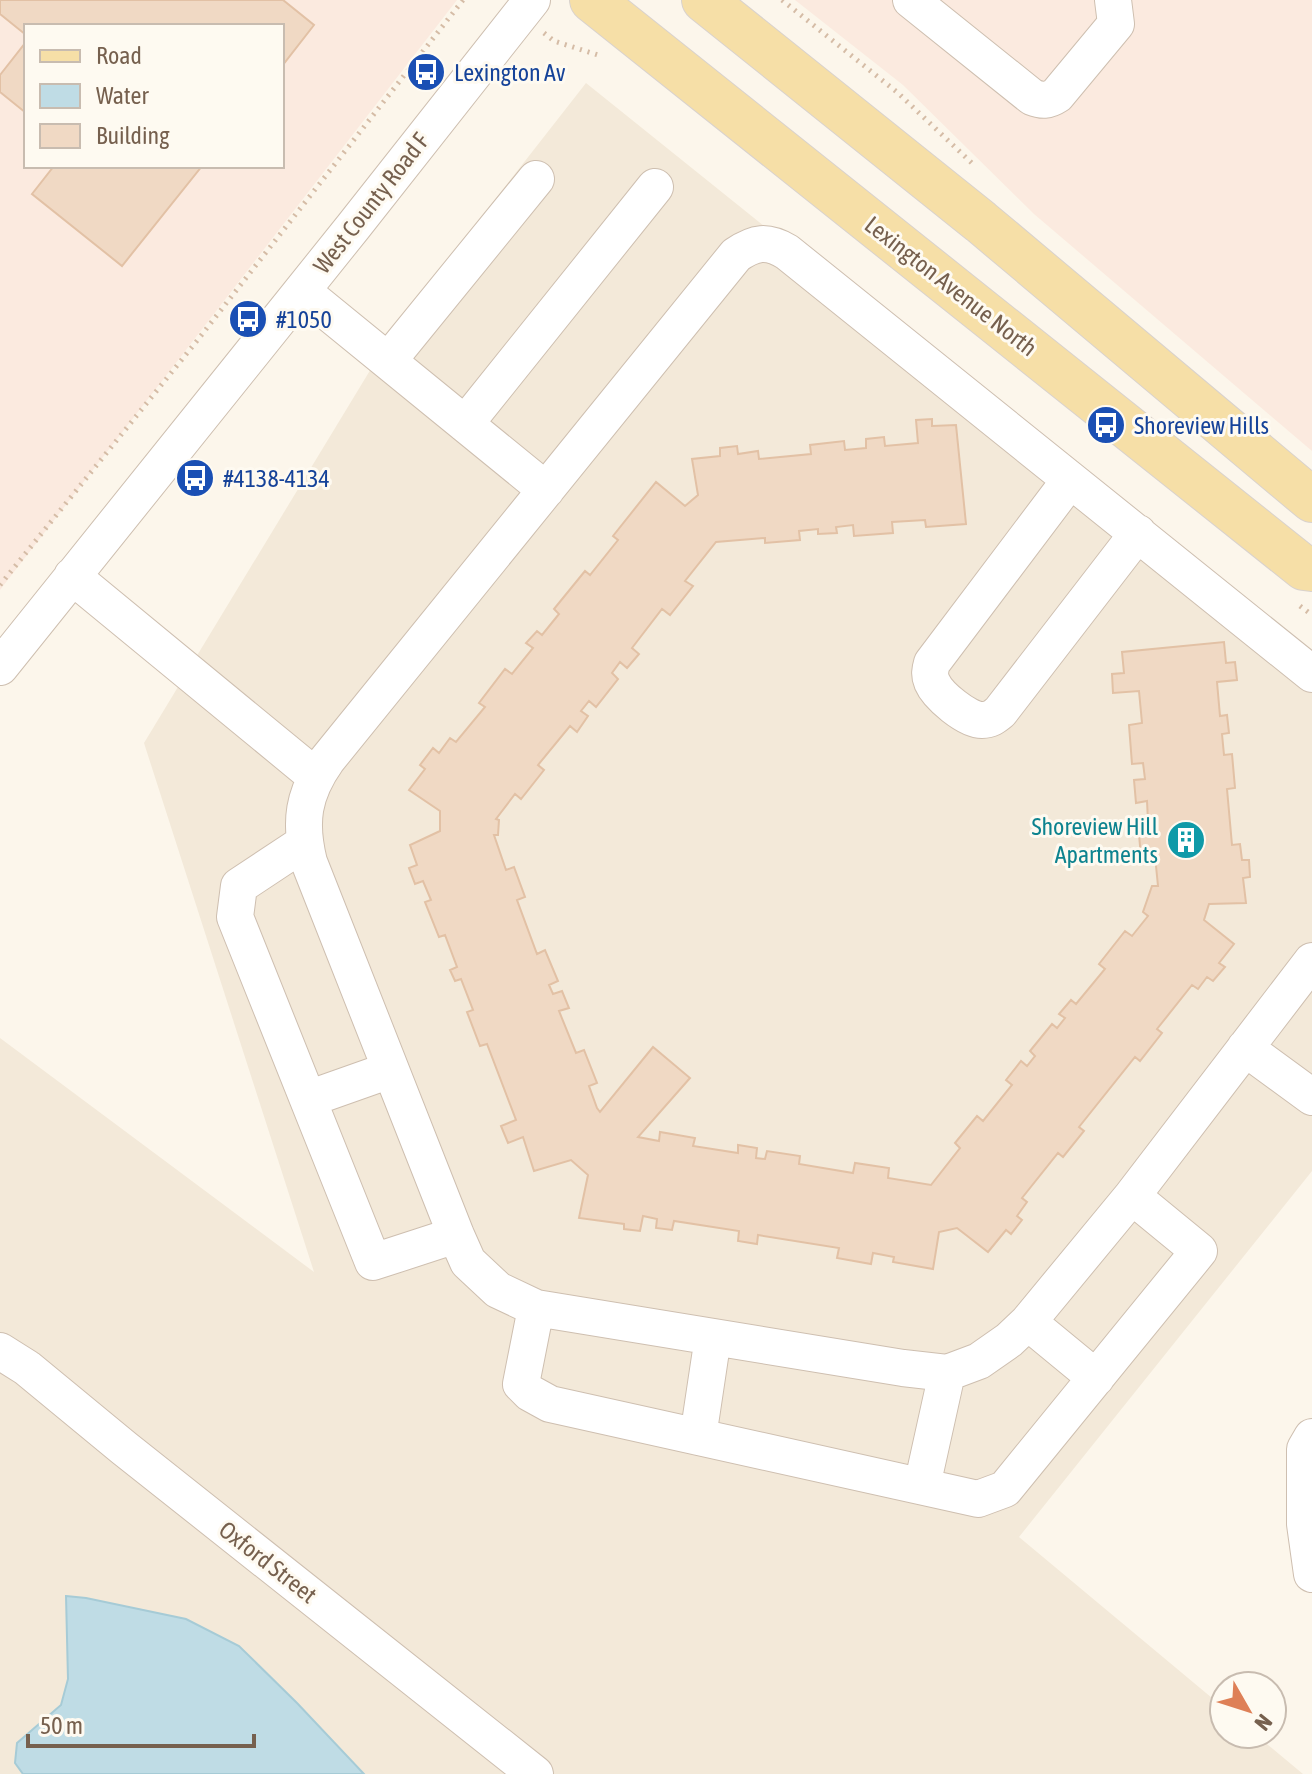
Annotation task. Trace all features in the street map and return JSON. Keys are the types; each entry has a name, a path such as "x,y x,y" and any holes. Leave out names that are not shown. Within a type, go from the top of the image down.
{"main road":[{"name":"Lexington Avenue North","path":"592,0 1304,568 1312,569"},
{"path":"704,0 981,222 1312,500"}],"street":[{"name":"West County Road F","path":"0,667 532,0"},
{"path":"911,0 1041,101 1057,95 1116,24 1113,0"},
{"path":"388,361 536,179"},
{"path":"465,424 655,187"},
{"path":"1306,656 1138,533 787,252 775,245 759,244 747,247 736,255 315,776 307,796 303,820 309,862 456,1235 468,1262 498,1290 536,1308 903,1368 947,1373 979,1361 1028,1322 1132,1196 1312,961"},
{"path":"302,291 546,490"},
{"path":"1070,480 932,663 930,672 934,687 952,704 977,720 992,718 1000,712 1138,533"},
{"path":"72,576 315,776"},
{"path":"304,843 239,886 235,917 373,1262 456,1235"},
{"path":"1245,1048 1312,1097"},
{"path":"308,1099 390,1070"},
{"path":"536,1308 521,1384 550,1404 978,1499 1005,1489 1199,1251 1132,1196"},
{"path":"1028,1322 1096,1378"},
{"path":"698,1437 713,1337"},
{"name":"Oxford Street","path":"0,1351 27,1368 535,1774"},
{"path":"922,1486 947,1373"},
{"path":"1312,1437 1305,1449 1305,1524 1312,1574"}],"path":[{"path":"0,585 196,342 463,0"}],"shaded area":[{"path":"0,0 457,0 0,590"},
{"path":"795,0 1312,0 1312,451 1034,214 903,85"},
{"name":"Shoreview Hills","path":"586,83 1312,666 1312,1171 1019,1537 1208,1695 1208,1750 1274,1750 1303,1774 0,1774 0,1038 314,1272 144,743 400,321"}],"water":[{"path":"66,1596 186,1619 239,1646 364,1774 23,1774 15,1763 17,1743 61,1705 68,1679"}],"building":[{"path":"0,0 283,0 314,25 284,63 284,24 24,24 24,33 0,14"},
{"path":"24,45 24,111 0,92 0,75"},
{"path":"52,168 200,168 122,266 32,194"},
{"name":"Shoreview Hill Apartments","path":"932,419 932,426 956,425 966,524 926,527 925,520 892,522 893,533 854,536 853,525 836,527 837,533 818,534 818,529 799,531 800,540 765,543 765,538 716,542 685,581 693,586 670,615 662,609 632,648 639,654 627,668 620,662 612,673 618,679 596,707 589,701 581,711 588,716 577,732 570,726 538,765 544,770 521,799 515,794 496,819 499,820 498,835 494,835 506,870 514,867 525,897 517,900 537,954 545,950 558,981 549,985 553,994 562,991 569,1008 559,1011 576,1053 584,1050 597,1083 589,1086 597,1108 600,1112 653,1047 690,1078 638,1137 659,1141 660,1132 695,1138 693,1146 738,1153 738,1145 757,1148 756,1158 765,1159 767,1151 800,1156 799,1164 853,1173 855,1163 889,1168 888,1178 931,1185 960,1148 955,1143 977,1116 983,1121 1012,1085 1006,1080 1021,1061 1027,1066 1035,1056 1030,1051 1052,1024 1057,1028 1065,1018 1059,1014 1071,1000 1076,1004 1105,969 1099,964 1125,931 1132,936 1148,916 1143,912 1152,886 1158,886 1155,856 1141,857 1138,823 1148,821 1147,801 1136,803 1134,780 1145,779 1143,763 1132,764 1129,725 1142,723 1139,691 1113,693 1112,674 1124,673 1122,652 1224,642 1226,663 1235,662 1237,680 1217,682 1220,716 1227,715 1229,733 1222,734 1224,755 1232,754 1235,788 1227,789 1232,845 1240,844 1242,860 1249,860 1250,877 1243,878 1246,903 1209,904 1204,920 1234,944 1219,963 1225,967 1213,981 1207,977 1198,989 1192,985 1157,1029 1162,1033 1140,1061 1135,1057 1079,1127 1084,1131 1063,1157 1058,1153 1022,1198 1027,1202 1017,1216 1022,1220 1011,1234 1006,1230 988,1252 957,1228 939,1232 933,1269 893,1262 894,1257 873,1253 871,1264 837,1258 839,1248 758,1235 757,1244 738,1241 739,1231 674,1221 672,1230 656,1228 657,1219 643,1216 640,1231 624,1229 624,1224 579,1218 588,1175 571,1160 534,1171 523,1137 508,1143 501,1126 516,1120 487,1044 480,1046 467,1012 473,1010 461,979 455,981 450,970 457,967 445,935 439,937 425,902 431,900 423,881 415,884 409,868 417,865 410,845 440,831 440,811 409,790 425,769 420,765 433,748 439,753 450,738 456,742 485,707 479,703 505,669 512,674 533,648 526,643 537,631 542,635 559,614 554,609 585,571 590,575 618,540 613,536 656,482 685,506 698,495 692,459 720,456 720,448 737,446 738,454 758,451 759,459 811,454 810,445 844,441 845,450 866,448 866,439 884,437 885,446 918,443 916,420"}],"place":[{"name":"Lexington Av","path":"426,72"},
{"name":"#1050","path":"248,319"},
{"name":"Shoreview Hills","path":"1106,425"},
{"name":"#4138-4134","path":"195,478"},
{"name":"Shoreview Hill Apartments","path":"1186,840"}]}
